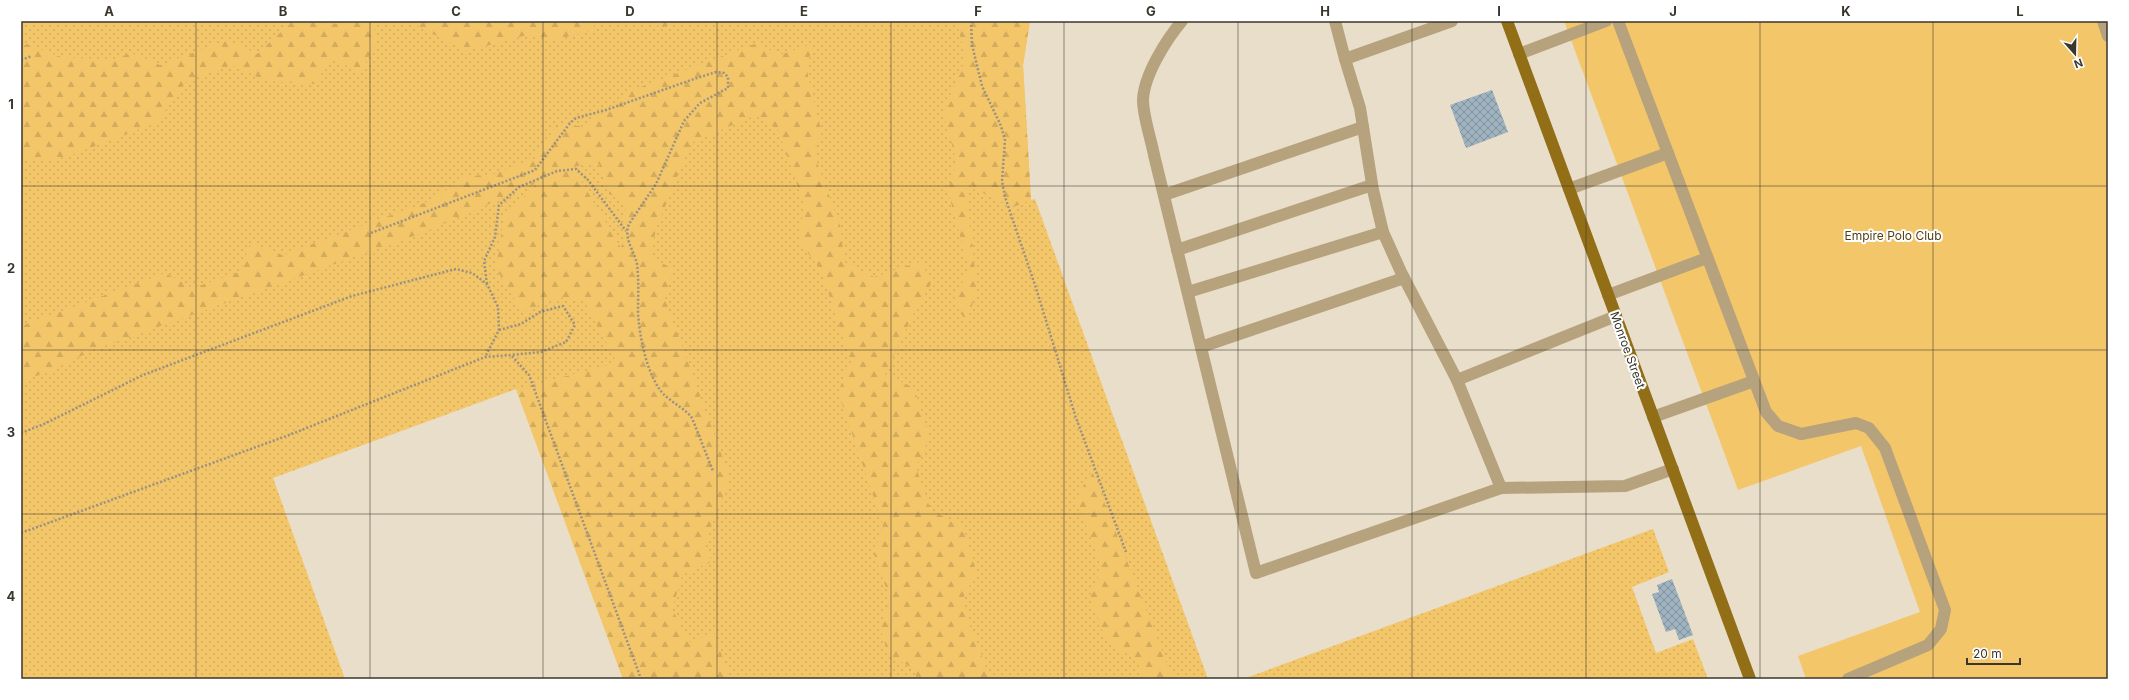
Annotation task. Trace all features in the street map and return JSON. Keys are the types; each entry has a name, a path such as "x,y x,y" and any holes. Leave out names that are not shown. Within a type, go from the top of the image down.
{"main road":[{"name":"Monroe Street","path":"1507,21 1750,679"}],"lane":[{"path":"1182,21 1171,34 1158,55 1148,78 1143,100 1177,250 1256,572 1501,488 1625,486 1672,469"},
{"path":"1335,21 1360,108 1372,185 1384,232 1404,278 1457,380 1501,488"},
{"path":"1345,59 1452,21"},
{"path":"1519,54 1606,21"},
{"path":"1618,21 1766,412 1778,426 1801,434 1856,423 1869,428 1885,448 1945,610 1941,629 1928,645 1848,679"},
{"path":"2103,21 2108,36"},
{"path":"1164,195 1363,127"},
{"path":"1569,189 1668,153"},
{"path":"1177,250 1372,185"},
{"path":"1188,292 1384,232"},
{"path":"1608,295 1708,258"},
{"path":"1201,347 1404,278"},
{"path":"1457,380 1616,316"},
{"path":"1653,417 1754,381"}],"path":[{"path":"972,21 972,45 982,86 1001,126 1005,140 1002,181 1005,197 1036,288 1076,418 1126,552"},
{"path":"21,60 32,56"},
{"path":"371,233 535,170 570,123 576,118 606,110 716,72 724,73 728,77 728,88 700,103 684,121 656,184 629,224 626,231"},
{"path":"485,357 500,330 498,307 487,284 484,261 495,237 499,205 519,187 557,171 576,169 588,180 626,231 637,266 638,315 650,369 660,390 678,406 688,412 692,418 713,471"},
{"path":"21,433 44,424 143,375 352,296 456,269 472,272 487,284"},
{"path":"21,533 289,435 485,357 541,352 566,342 575,325 563,306 540,312 521,324 500,330"},
{"path":"511,355 529,375 641,679"}],"green space":[{"path":"21,21 1030,21 1023,65 1031,200 1035,199 1208,679 623,679 516,389 273,478 345,679 21,679"},
{"path":"293,21 341,24 354,21 371,21 378,39 360,74 332,57 315,84 267,81 231,65 187,81 156,123 66,157 43,161 21,157 21,47 27,44 61,57 111,60 131,53 160,65 228,40 257,54"},
{"path":"427,21 596,21 592,31 553,40 527,35 467,51 417,26"},
{"path":"658,21 680,21 659,29"},
{"path":"956,21 1030,21 1023,65 1031,200 1016,206 993,199 966,182 977,290 966,325 955,295 969,270 948,191 956,160 943,112 966,57"},
{"name":"Empire Polo Club","path":"1564,21 2108,21 2108,679 1806,679 1798,656 1920,612 1861,446 1738,490"},
{"path":"757,43 779,55 812,44 807,71 821,130 814,154 841,228 844,262 874,277 922,261 931,284 915,311 885,374 914,388 930,437 916,467 931,511 961,524 977,573 962,600 990,679 917,679 914,669 888,654 880,627 890,599 874,554 883,525 838,392 851,361 821,271 799,240 804,204 778,130 756,115 691,143 658,224 649,256 673,269 665,299 730,478 706,540 711,562 683,574 672,609 690,642 714,633 730,679 623,679 516,389 617,363 584,301 560,297 522,312 496,268 504,217 537,183 422,233 93,350 51,371 21,381 21,326 165,273 193,288 239,272 251,242 282,255 435,199 462,177 494,174 534,159 558,123 586,127 630,91","holes":["598,162 609,193 626,205 622,250 573,167"]},
{"path":"1092,471 1173,679 1143,679 1137,659 1107,643 1090,597 1102,568 1076,499"},
{"path":"1653,529 1669,572 1632,587 1656,653 1693,639 1708,679 1243,679"}],"building":[{"path":"1492,90 1508,132 1466,148 1450,105"},
{"path":"1672,579 1693,635 1679,640 1675,629 1666,632 1652,594 1659,592 1657,585"}]}
